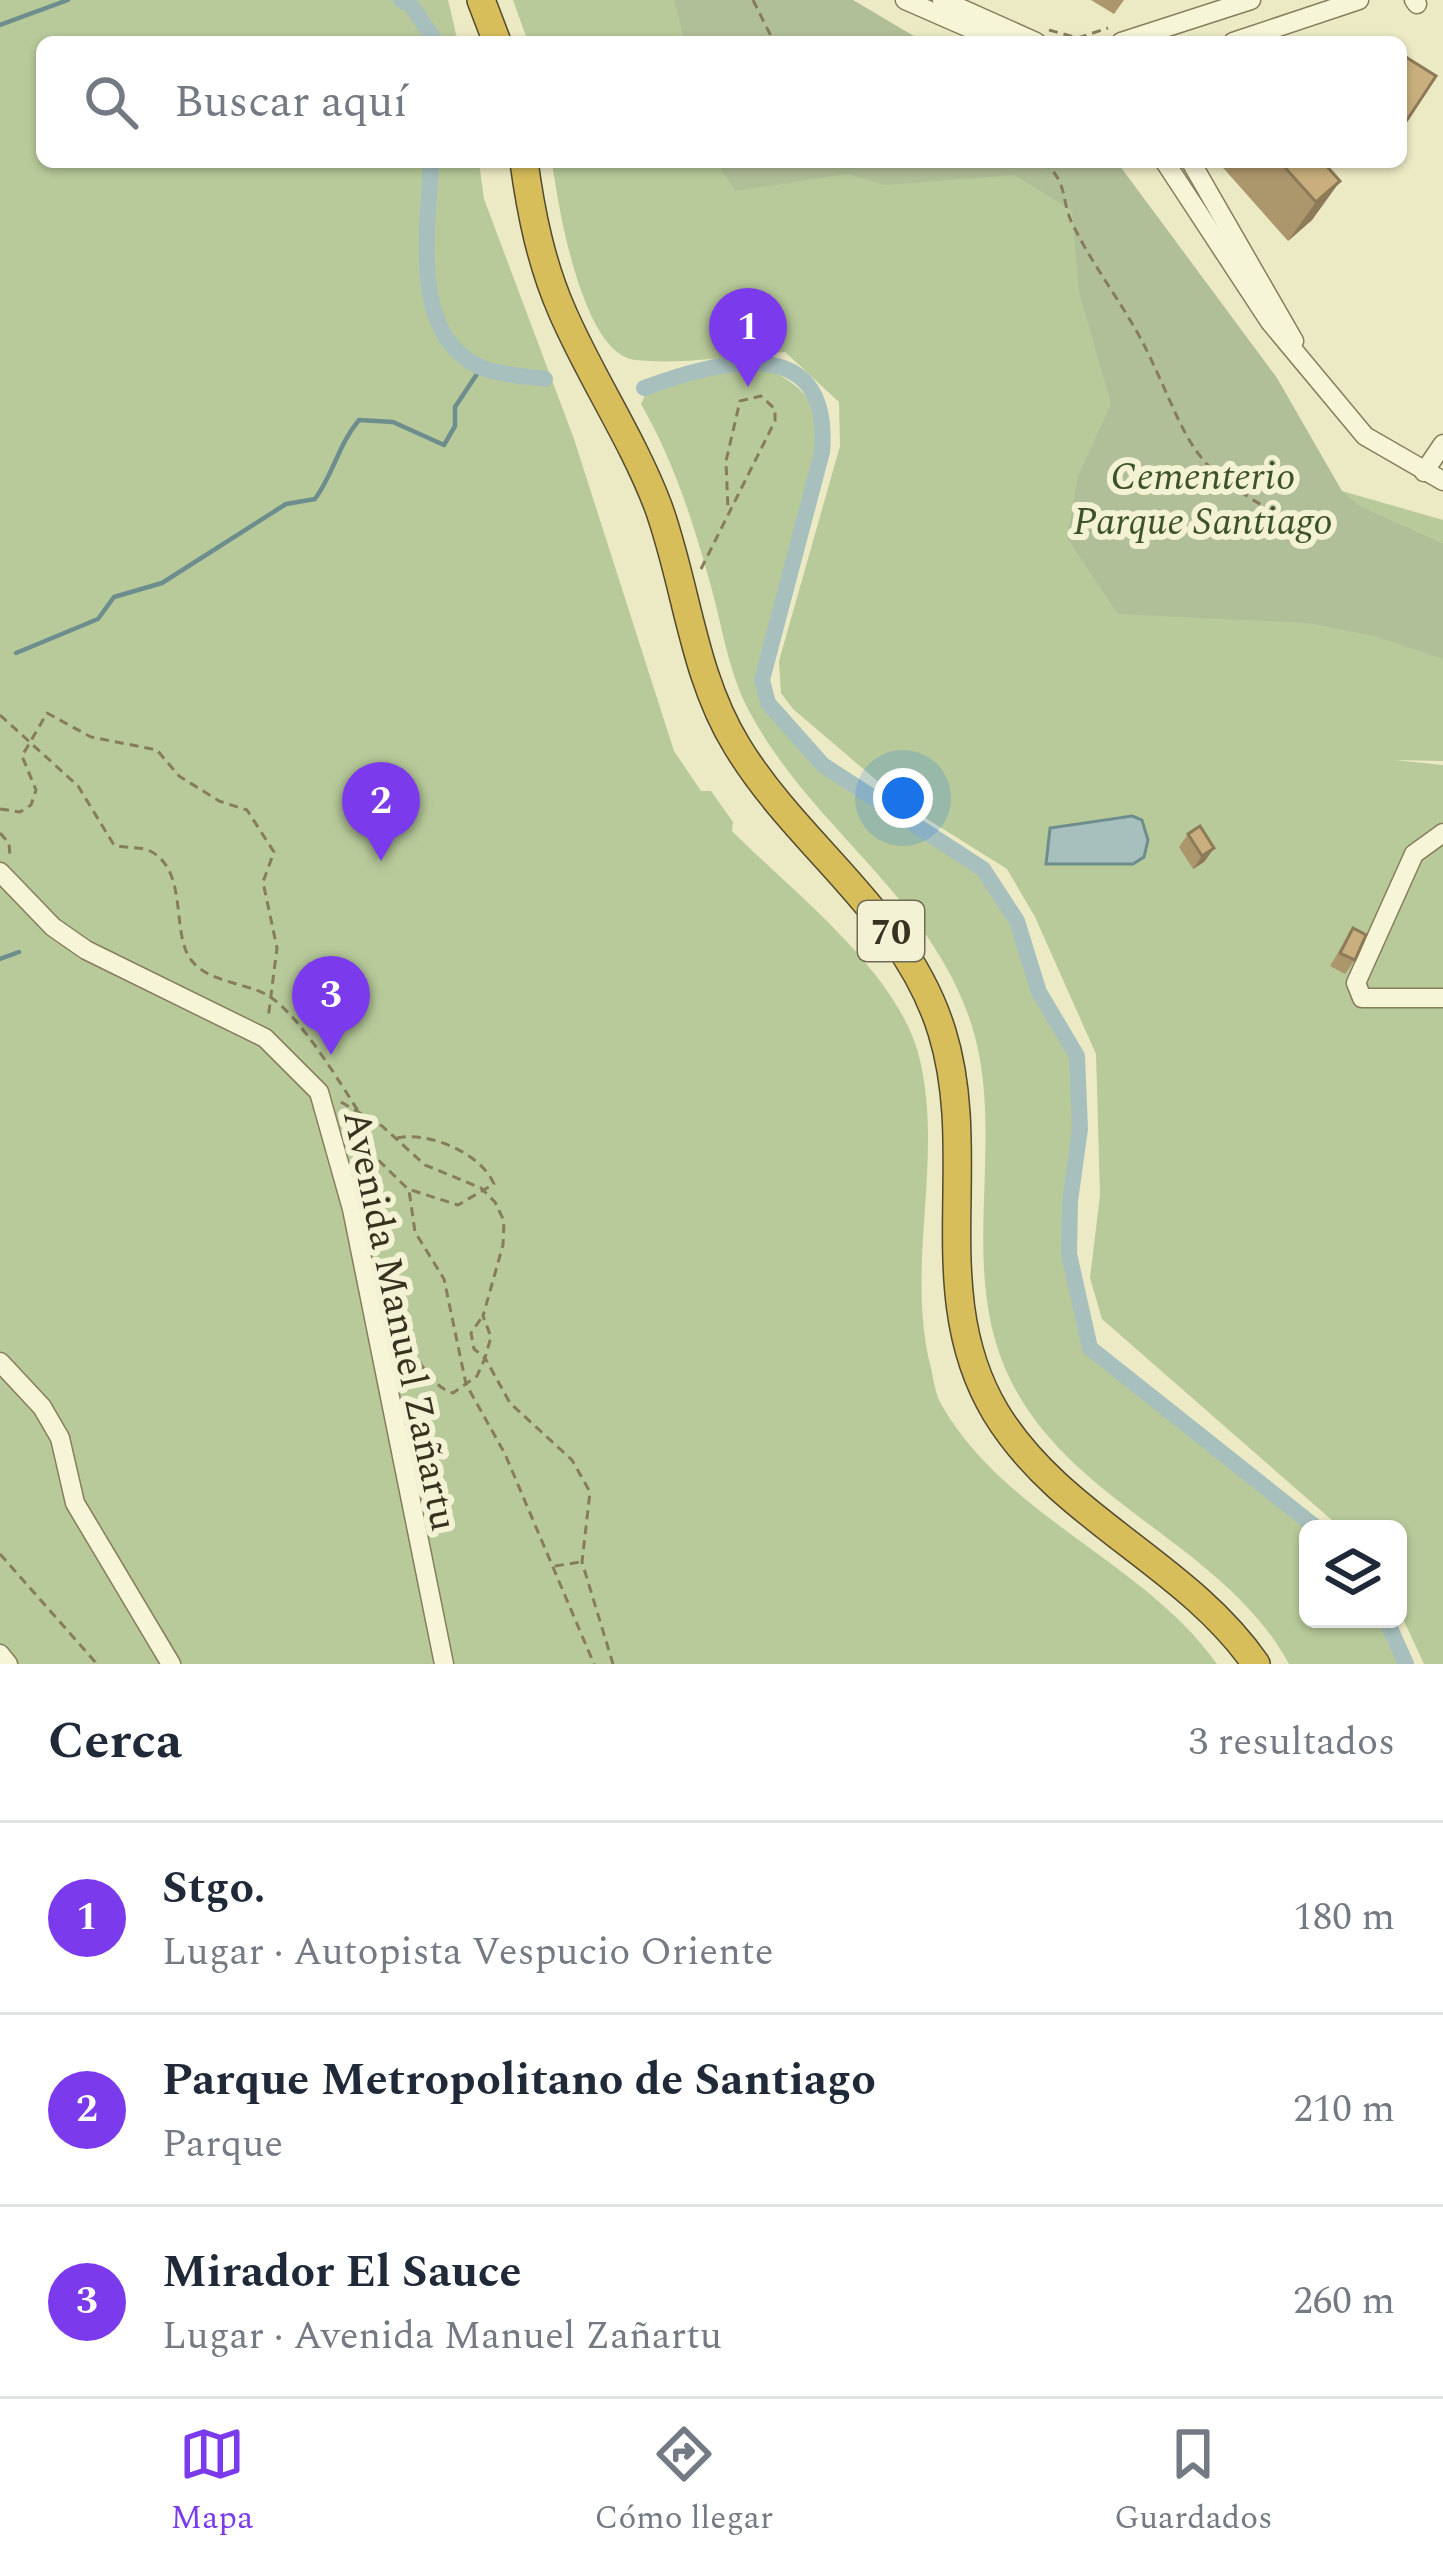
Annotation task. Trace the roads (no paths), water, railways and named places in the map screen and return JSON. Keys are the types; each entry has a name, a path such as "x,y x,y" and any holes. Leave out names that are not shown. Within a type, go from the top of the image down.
{"highway":[{"path":"481,0 495,36"},
{"name":"70","path":"525,168 536,235 555,296 656,501 722,719 762,783 899,942 937,1017 955,1096 958,1309 982,1386 1008,1432 1043,1471 1204,1604 1256,1664"}],"street":[{"path":"905,0 987,36"},
{"path":"942,0 1023,36"},
{"path":"1140,36 1251,0"},
{"path":"1251,36 1359,0"},
{"path":"1298,20 1303,36"},
{"path":"1169,168 1270,322 1365,436 1443,482"},
{"path":"1195,168 1282,311 1298,351"},
{"path":"1195,211 1214,198"},
{"path":"1424,472 1443,444"},
{"path":"1443,833 1414,854 1355,983 1362,998 1443,998"},
{"name":"Avenida Manuel Zañartu","path":"4,874 52,927 86,950 265,1038 320,1092 362,1265 443,1664"},
{"path":"0,1362 42,1407 60,1438 75,1503 171,1664"},
{"path":"0,1654 8,1664"}],"water":[{"path":"1132,816 1142,820 1148,840 1144,857 1133,864 1046,864 1050,828"}],"waterway":[{"path":"0,25 68,0"},
{"path":"401,0 411,5 432,36"},
{"path":"431,168 428,276 442,330 457,351 480,367 545,379"},
{"path":"644,388 735,364 764,364 790,371 809,386 820,413 822,452 762,680 768,703 823,765 983,869 1017,921 1039,992 1077,1056 1080,1129 1070,1201 1069,1254 1090,1348 1307,1520"},
{"path":"16,653 98,619 114,597 162,583 286,504 315,499 359,420 393,422 444,445 455,426 455,407 481,368"},
{"path":"0,959 19,952"},
{"path":"1390,1628 1406,1664"}],"place":[{"name":"Stgo.","path":"748,387"},
{"name":"Parque Metropolitano de Santiago","path":"381,861"},
{"name":"Mirador El Sauce","path":"331,1055"}],"park label":[{"name":"Cementerio Parque Santiago","path":"1203,498"}]}
